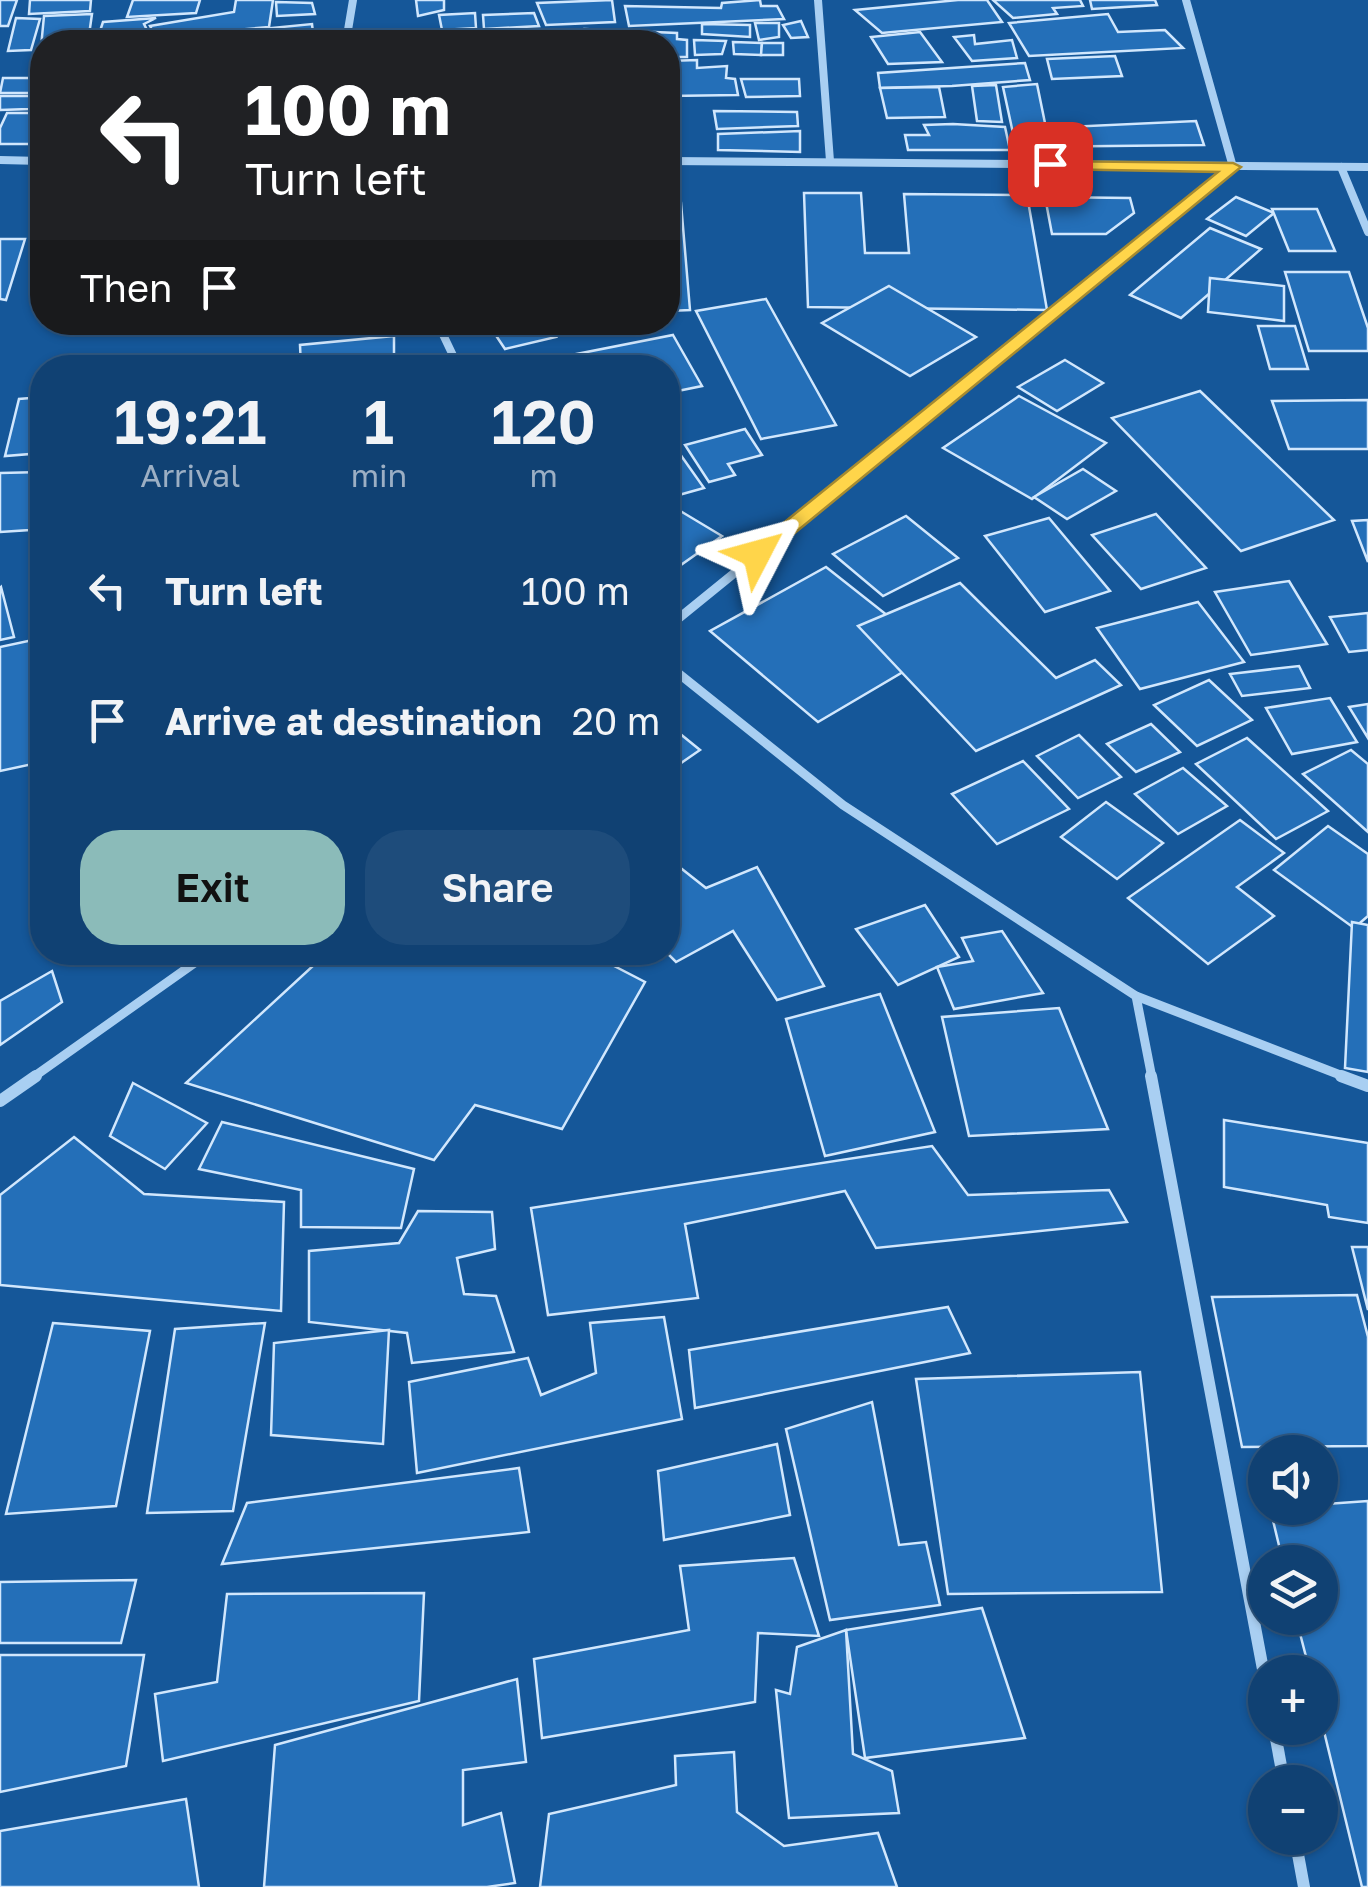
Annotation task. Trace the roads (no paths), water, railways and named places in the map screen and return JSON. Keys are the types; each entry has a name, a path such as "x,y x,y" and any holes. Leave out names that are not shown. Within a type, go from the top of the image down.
{"street":[{"path":"348,30 353,0"},
{"path":"818,0 830,161"},
{"path":"1186,0 1233,167"},
{"path":"0,160 30,161"},
{"path":"680,161 1368,168"},
{"path":"680,617 1233,167"},
{"path":"1341,167 1368,232"},
{"path":"680,675 843,804 1136,996 1368,1086"},
{"path":"0,1101 192,965"},
{"path":"1136,996 1260,1655"},
{"path":"1298,1855 1304,1887"}]}
